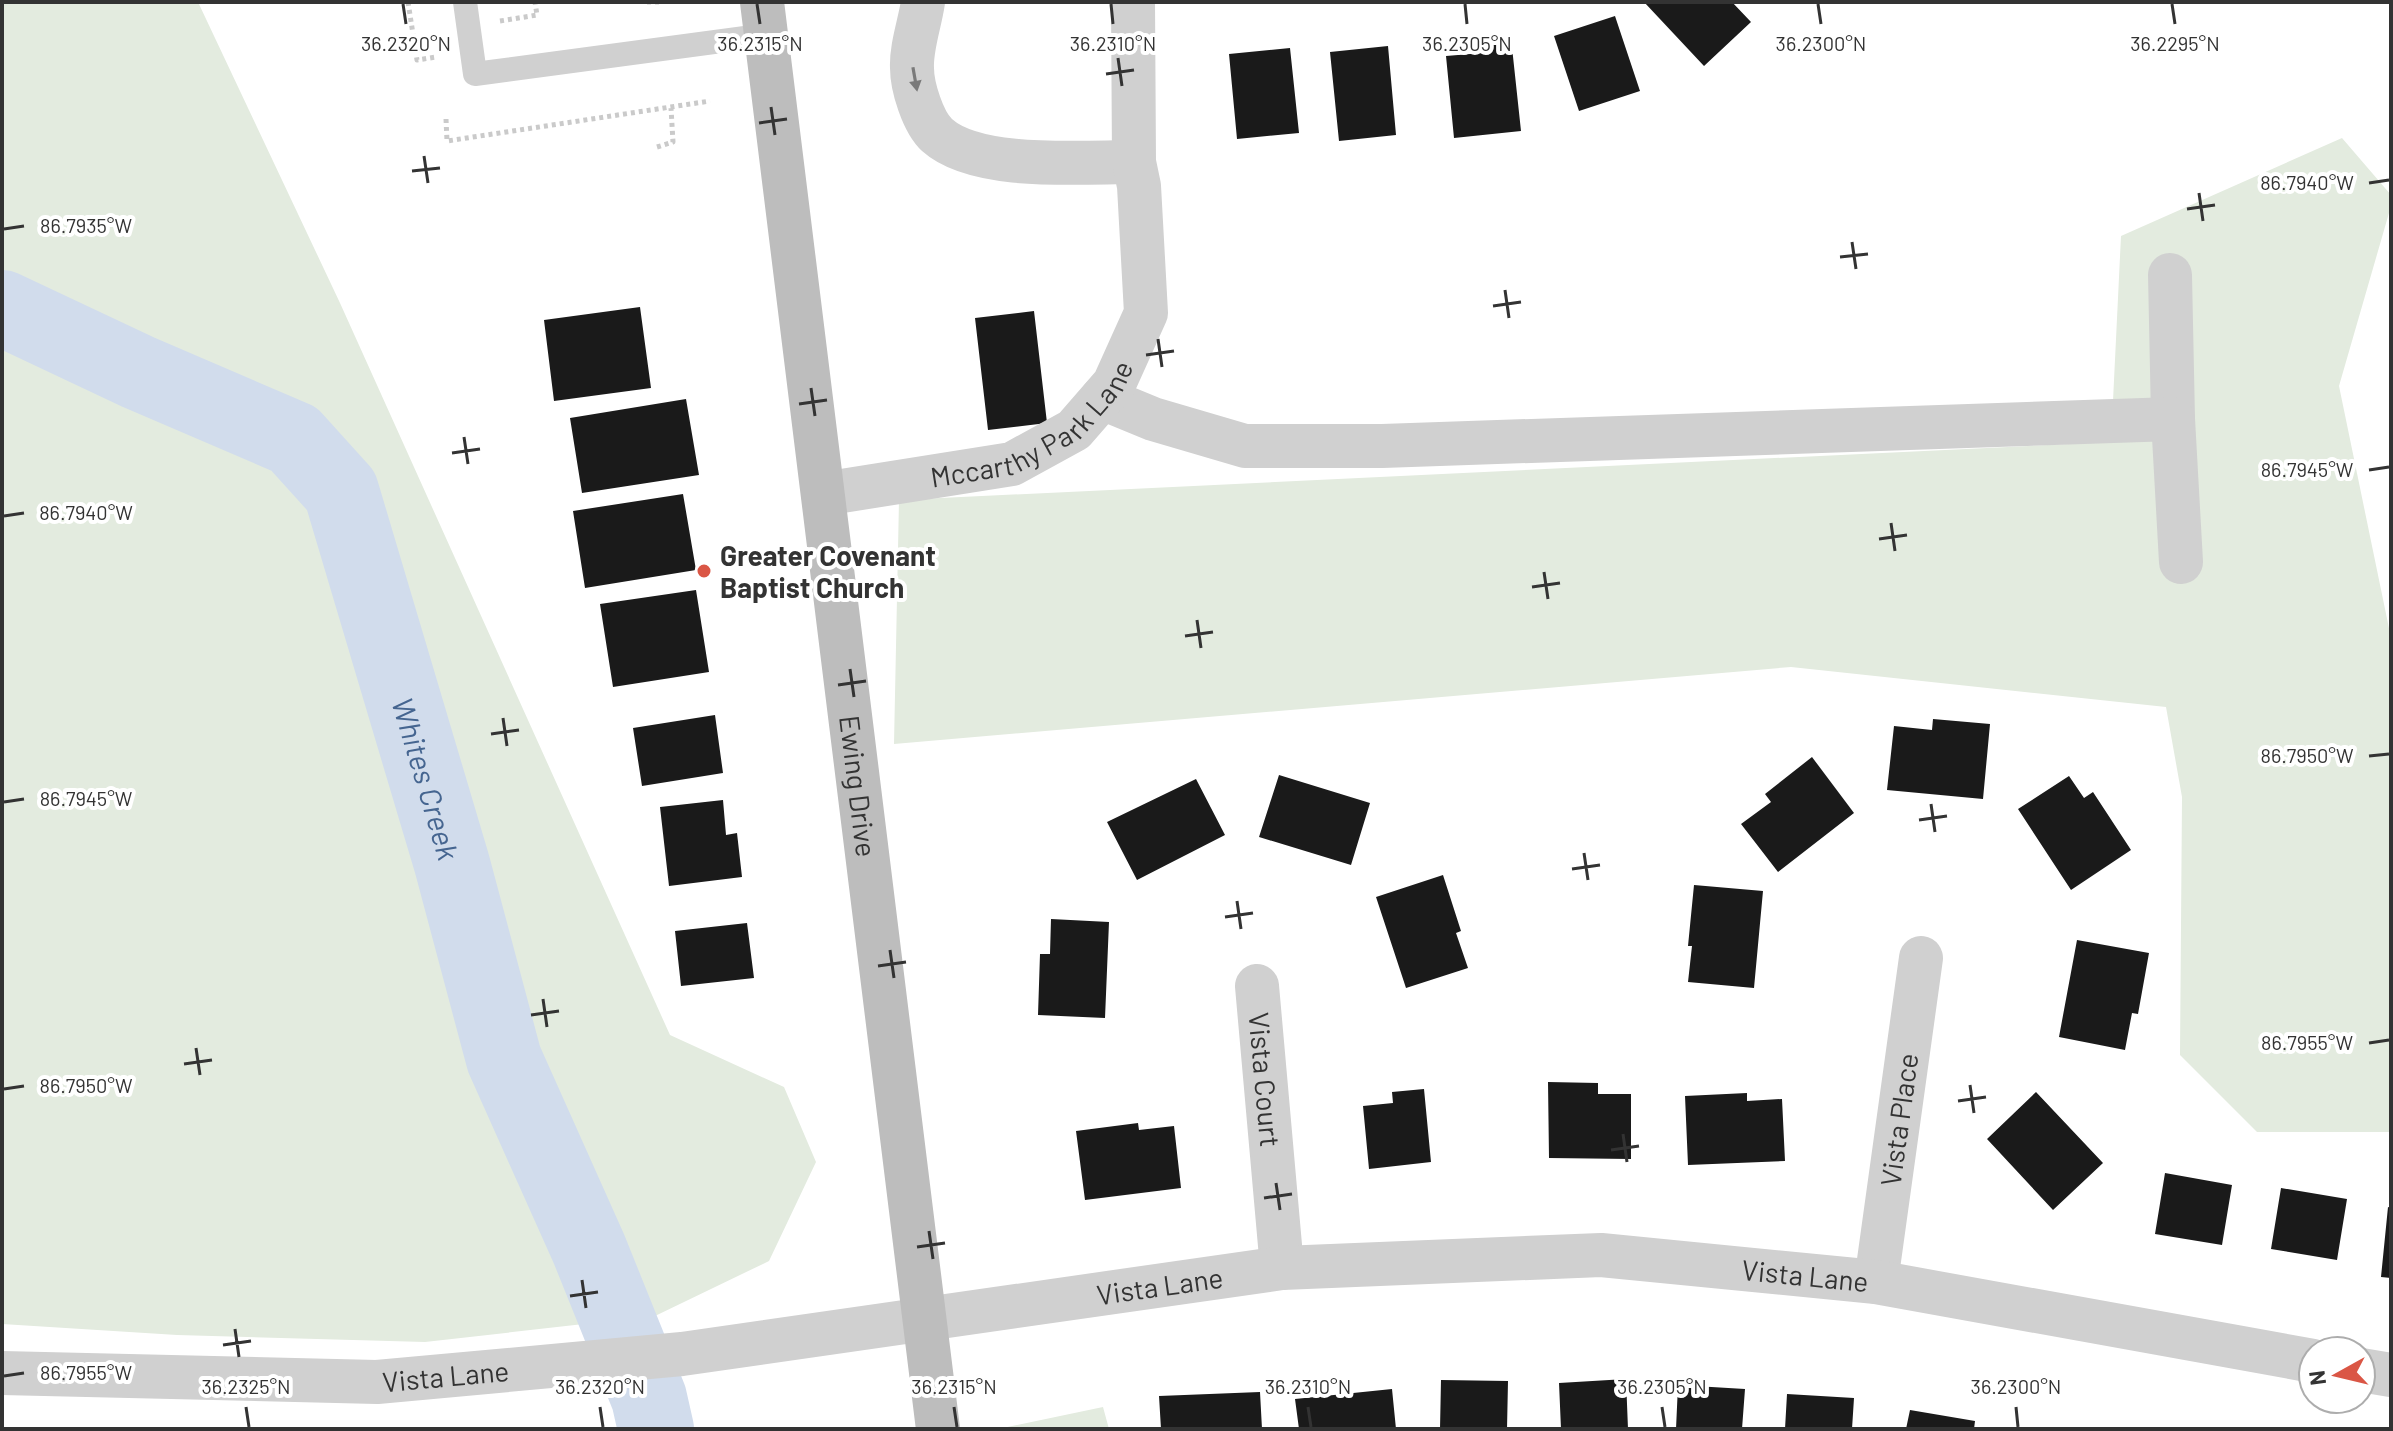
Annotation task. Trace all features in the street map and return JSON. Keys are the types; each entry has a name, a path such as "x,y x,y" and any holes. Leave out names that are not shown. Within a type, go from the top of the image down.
{"street":[{"path":"923,2 912,68 922,113 937,135 973,155 1031,162 1134,162"},
{"name":"Mccarthy Park Lane","path":"823,494 1012,464 1074,430 1114,384 1146,313 1139,186 1134,162 1133,2"},
{"name":"Ewing Drive","path":"764,19 938,1429"},
{"path":"2170,275 2173,419 2181,562"},
{"path":"1102,398 1153,419 1245,446 1382,446 2173,419"},
{"name":"Vista Place","path":"1876,1282 1921,958"},
{"name":"Vista Court","path":"1257,986 1282,1268"},
{"name":"Vista Lane","path":"2,1373 151,1374 377,1382 682,1354 1282,1268 1601,1255 1876,1282 2297,1358"}],"lane":[{"path":"465,2 475,74 764,19"}],"path":[{"path":"408,2 417,60 436,57"},
{"path":"499,21 537,15 535,2"},
{"path":"647,2 660,2"},
{"path":"446,119 447,141 710,101"},
{"path":"657,147 673,142 671,108"}],"shaded area":[{"path":"2,2 198,2 340,303 670,1035 784,1087 816,1162 769,1261 655,1316 425,1342 177,1335 2,1324"},
{"path":"2342,138 2391,195 2391,206 2339,386 2391,638 2391,1132 2257,1132 2180,1055 2182,797 2166,707 1791,667 894,744 899,500 2111,442 2121,236"},
{"path":"1103,1407 1109,1429 998,1429"}],"building":[{"path":"1644,2 1732,2 1751,22 1704,66"},
{"path":"1615,16 1640,91 1579,111 1554,36"},
{"path":"1511,38 1521,131 1454,138 1446,56 1482,53 1481,41"},
{"path":"1388,46 1396,135 1339,141 1330,52"},
{"path":"1290,48 1299,133 1237,139 1229,54"},
{"path":"640,307 651,388 554,401 544,320"},
{"path":"1034,311 1047,423 988,430 975,318"},
{"path":"686,399 699,475 582,493 570,418"},
{"path":"683,494 696,570 585,588 573,511"},
{"path":"696,590 709,672 613,687 600,604"},
{"path":"715,715 723,773 642,786 633,728"},
{"path":"1933,719 1990,724 1983,799 1887,790 1894,726 1932,730"},
{"path":"1812,757 1854,813 1778,872 1741,824 1771,802 1765,794"},
{"path":"1279,775 1370,803 1351,865 1259,837"},
{"path":"2069,776 2084,798 2093,792 2131,850 2071,890 2018,809"},
{"path":"1196,779 1225,835 1137,880 1107,822"},
{"path":"723,800 726,835 737,833 742,877 669,886 660,807"},
{"path":"1443,875 1461,931 1456,933 1468,968 1406,988 1376,897"},
{"path":"1694,885 1763,891 1754,988 1688,982"},
{"path":"1051,919 1109,922 1105,1018 1038,1015 1040,954 1050,954"},
{"path":"747,923 754,978 681,986 675,931"},
{"path":"2077,940 2149,953 2138,1014 2132,1013 2125,1050 2059,1037"},
{"path":"1548,1082 1598,1083 1598,1094 1631,1094 1631,1159 1549,1158"},
{"path":"1424,1089 1431,1162 1369,1169 1363,1106 1393,1103 1392,1092"},
{"path":"2036,1092 2103,1163 2053,1210 1987,1139"},
{"path":"1747,1093 1747,1101 1782,1099 1785,1161 1688,1165 1685,1096"},
{"path":"1138,1123 1139,1130 1174,1126 1181,1188 1085,1200 1076,1131"},
{"path":"2165,1173 2232,1185 2222,1245 2155,1234"},
{"path":"2281,1188 2347,1199 2337,1260 2271,1249"},
{"path":"2388,1207 2391,1208 2391,1278 2381,1277"},
{"path":"1626,1379 1628,1429 1561,1429 1559,1383"},
{"path":"1441,1380 1508,1381 1507,1429 1440,1429"},
{"path":"1678,1385 1745,1389 1742,1429 1676,1429"},
{"path":"1392,1389 1396,1429 1299,1429 1295,1399"},
{"path":"1260,1392 1262,1429 1161,1429 1159,1396"},
{"path":"1787,1394 1854,1398 1852,1429 1785,1429"},
{"path":"1910,1410 1975,1421 1974,1429 1906,1429"}],"waterway":[{"name":"Whites Creek","path":"2,308 138,372 294,439 341,491 452,864 504,1059 589,1249 649,1398 656,1429"}],"place":[{"name":"Greater Covenant Baptist Church","path":"704,571"}]}
